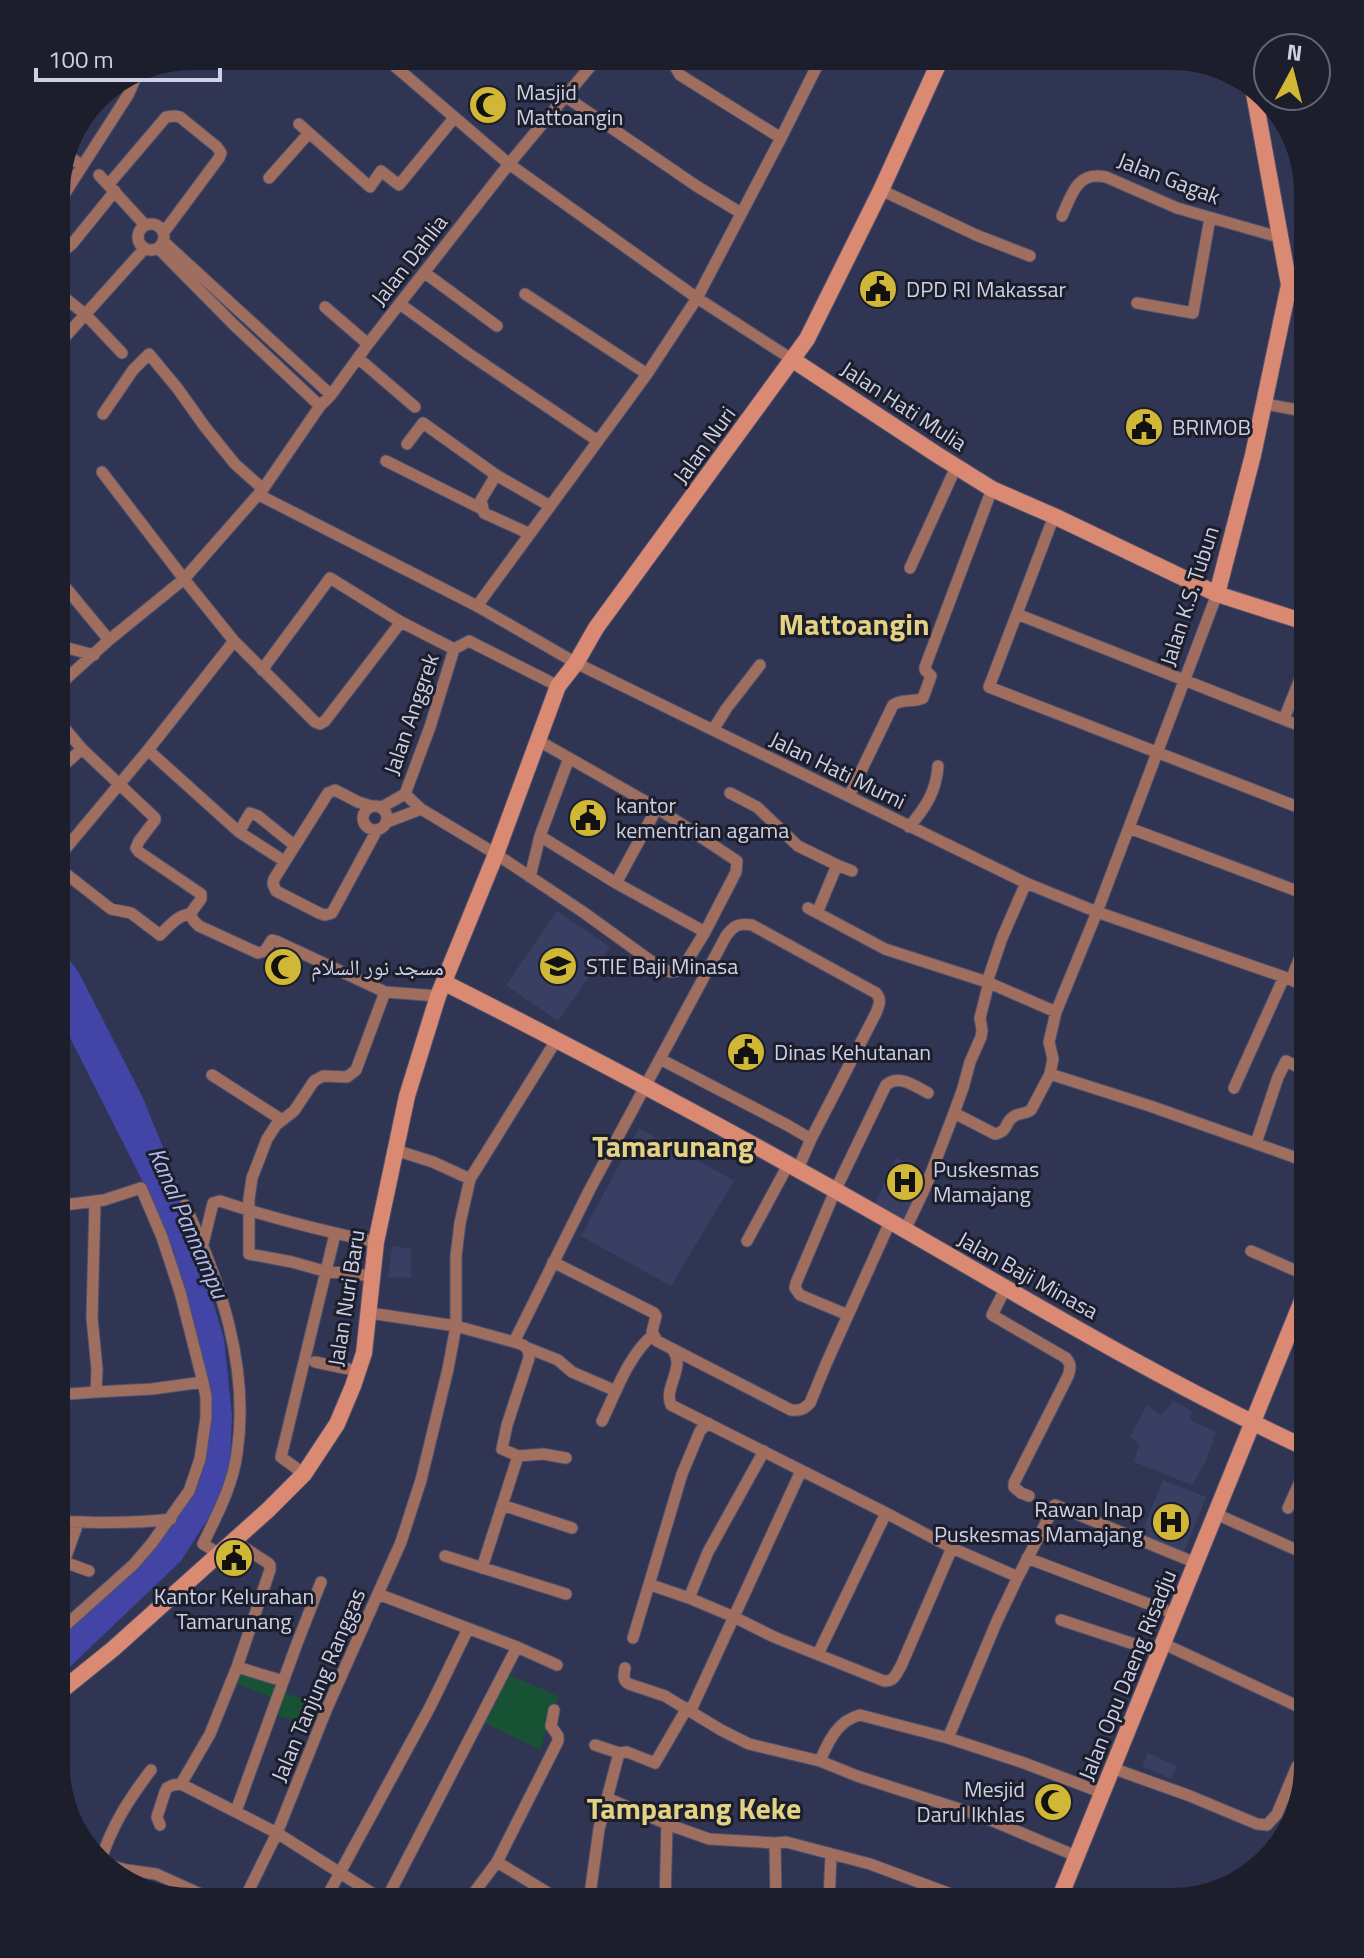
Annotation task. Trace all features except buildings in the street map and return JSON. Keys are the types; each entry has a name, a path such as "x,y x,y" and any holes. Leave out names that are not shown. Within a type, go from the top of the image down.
{"street":[{"name":"Jalan Hati Mulia","path":"399,70 509,164 697,298 956,467 992,489 1217,594 1294,619"},
{"name":"Jalan Dahlia","path":"70,676 184,579 261,492 320,406 368,344 509,164 588,70"},
{"path":"677,70 680,75 781,138"},
{"path":"477,606 647,374 697,298 781,138 812,70"},
{"name":"Jalan Nuri","path":"442,990 570,660 807,339 881,190 936,70"},
{"path":"70,185 132,85"},
{"path":"566,97 741,213"},
{"path":"1258,112 1289,285 1294,286"},
{"path":"70,246 166,117 180,117 221,153 157,242 70,331"},
{"path":"299,124 370,187 381,171 399,185 454,118"},
{"path":"269,178 309,133"},
{"path":"74,160 82,166"},
{"path":"99,175 145,225"},
{"name":"Jalan Gagak","path":"1062,216 1078,185 1090,175 1097,175 1177,208 1282,238"},
{"path":"881,190 976,235 1030,256"},
{"path":"1137,303 1193,313 1210,218"},
{"path":"157,242 141,245 139,232 145,225 158,226 157,242 233,324 320,406"},
{"path":"157,242 331,395"},
{"path":"425,273 497,326"},
{"name":"Jalan K.S. Tubun","path":"1050,1074 1053,1059 1049,1042 1056,1012 1217,594 1265,404 1289,285"},
{"path":"525,294 647,374"},
{"path":"70,302 122,353"},
{"path":"400,304 598,441"},
{"path":"325,307 368,344"},
{"path":"233,324 243,315"},
{"name":"Jalan Hati Murni","path":"103,414 125,380 149,354 235,464 261,492 477,606 570,660 1026,883 1097,912 1294,981"},
{"path":"358,358 415,407"},
{"path":"285,373 295,362"},
{"path":"1265,404 1294,409"},
{"path":"407,444 423,423 496,475 550,506"},
{"path":"386,461 530,534"},
{"path":"910,568 956,467"},
{"path":"102,472 234,641 311,719 320,724 401,622"},
{"path":"482,509 481,500 496,475"},
{"path":"849,796 893,705 899,701 923,698 931,676 925,667 992,489"},
{"path":"1054,516 989,687 1294,806"},
{"name":"Jalan Anggrek","path":"262,670 330,578 401,622 454,649 405,794 421,809 496,854 662,969 671,972 684,966 705,932"},
{"path":"70,593 109,640"},
{"path":"1017,614 1294,723"},
{"path":"70,845 234,641"},
{"path":"454,649 469,641 558,686"},
{"path":"70,649 94,655"},
{"path":"713,730 760,665"},
{"path":"1284,719 1294,694"},
{"path":"70,735 155,818 136,848 202,897 190,914 177,919 160,935 131,913 111,909 70,875"},
{"path":"539,741 657,808 737,861 736,872 705,932 616,883 540,836"},
{"path":"70,759 82,749"},
{"path":"148,750 239,832 284,861"},
{"path":"530,877 540,836 569,758"},
{"path":"909,827 929,803 935,789 938,766"},
{"path":"372,829 383,828 387,814 369,806 339,791 331,791 284,861 274,879 274,888 278,894 319,913 332,913 371,842 372,829 363,819 369,806 405,794"},
{"path":"730,793 757,807 798,846 852,871"},
{"path":"616,883 657,808"},
{"path":"387,822 421,809"},
{"path":"239,832 250,813 255,814 294,845"},
{"path":"1129,828 1294,890"},
{"path":"837,865 812,910 885,949 988,982 1056,1012"},
{"path":"553,1262 654,1313 653,1335 657,1341 791,1410 801,1410 810,1403 848,1315 898,1226 926,1186 981,1037 980,1018 1002,938 1026,883"},
{"path":"190,914 199,926 255,952 264,952 272,940 276,941 385,992 442,990"},
{"path":"514,1342 644,1086 726,936 736,925 743,923 752,925 876,993 880,1002 811,1139 747,1241"},
{"path":"1234,1088 1294,966"},
{"name":"Jalan Baji Minasa","path":"442,990 557,1039 793,1167 1005,1289 1294,1442"},
{"name":"Jalan Nuri Baru","path":"70,1680 113,1649 304,1474 337,1424 364,1353 376,1242 395,1150 407,1096 442,990"},
{"path":"373,1276 324,1271 249,1254 249,1199 252,1178 267,1139 276,1125 294,1111 314,1081 323,1076 347,1077 356,1070 385,992"},
{"name":"Jalan Tanjung Ranggas","path":"250,1888 277,1833 332,1696 401,1542 421,1480 456,1326 456,1256 470,1179 557,1039"},
{"path":"660,1059 811,1139"},
{"path":"1256,1143 1278,1077 1286,1061 1294,1065"},
{"path":"954,1113 999,1134 1014,1116 1031,1110 1050,1074 1294,1157"},
{"path":"212,1075 282,1120"},
{"path":"848,1315 800,1295 795,1288 835,1191 886,1085 892,1080 907,1082 928,1093"},
{"path":"395,1150 433,1162 470,1179"},
{"path":"70,1204 104,1200 141,1188 175,1278 206,1397 200,1459 189,1491 171,1519 134,1564 70,1621"},
{"path":"95,1201 92,1318 96,1392"},
{"path":"203,1244 210,1211 214,1202 220,1201 251,1212 376,1242"},
{"path":"185,1205 203,1244 224,1310 240,1394 237,1456 222,1505 203,1544 218,1553"},
{"path":"304,1474 281,1457 335,1234"},
{"path":"1251,1251 1294,1270"},
{"path":"1005,1289 992,1315 1070,1363 1068,1376 1014,1483 1014,1487 1029,1496"},
{"path":"370,1313 456,1326 514,1342 558,1360 572,1372 616,1391"},
{"name":"Jalan Opu Daeng Risadju","path":"1063,1888 1294,1321"},
{"path":"602,1421 643,1342 653,1335"},
{"path":"528,1348 529,1358 502,1449 518,1456 543,1454 566,1458"},
{"path":"672,1349 677,1356 677,1366 668,1400 671,1405 952,1548 1018,1577"},
{"path":"315,1362 358,1371"},
{"path":"70,1394 152,1389 203,1382"},
{"path":"633,1638 682,1474 700,1431 708,1423"},
{"path":"689,1598 708,1552 764,1451"},
{"path":"482,1568 518,1456"},
{"path":"595,1745 657,1762 689,1709 801,1471"},
{"path":"1288,1508 1294,1495"},
{"path":"502,1505 572,1528"},
{"path":"948,1738 997,1621 1055,1505 1196,1563"},
{"path":"818,1654 886,1513"},
{"path":"1216,1514 1294,1549"},
{"path":"70,1522 171,1519"},
{"path":"70,1540 78,1523"},
{"path":"181,1784 210,1734 237,1667 270,1565 234,1541"},
{"path":"651,1585 889,1681 901,1666 952,1548"},
{"path":"445,1556 566,1594"},
{"path":"1027,1558 1175,1614"},
{"path":"70,1564 89,1571"},
{"path":"236,1811 321,1582"},
{"path":"378,1594 557,1665"},
{"path":"1061,1620 1160,1648 1294,1705"},
{"path":"331,1888 430,1707 468,1629"},
{"path":"392,1888 517,1647"},
{"path":"237,1667 283,1681"},
{"path":"625,1668 625,1682 665,1696 749,1744 820,1761 981,1816 1076,1856"},
{"path":"478,1888 497,1862 558,1741 551,1726 554,1710"},
{"path":"820,1761 833,1733 854,1715 860,1715 948,1738 1103,1793"},
{"path":"591,1888 597,1843 619,1753"},
{"path":"1112,1768 1257,1824 1267,1825 1277,1814 1293,1774"},
{"path":"105,1851 120,1815 151,1770"},
{"path":"160,1825 157,1819 167,1788 181,1784 277,1833 364,1888"},
{"path":"607,1798 709,1839 786,1842 870,1864 934,1888"},
{"path":"665,1888 667,1824"},
{"path":"775,1843 776,1888"},
{"path":"830,1888 831,1854"},
{"path":"497,1862 540,1888"},
{"path":"128,1870 156,1874 187,1888"}],"shaded area":[{"name":"STIE Baji Minasa","path":"557,911 610,947 558,1021 506,985"},
{"path":"639,1128 663,1142 669,1136 701,1155 699,1161 734,1181 671,1286 581,1236"},
{"path":"896,1158 929,1173 904,1227 873,1208"},
{"path":"392,1246 411,1249 411,1278 388,1277"},
{"path":"1174,1401 1192,1411 1190,1420 1216,1432 1205,1463 1192,1485 1134,1462 1139,1445 1130,1436 1147,1405 1161,1415"},
{"name":"Rawan Inap Puskesmas Mamajang","path":"1163,1480 1206,1497 1185,1550 1178,1553 1140,1536"},
{"path":"1148,1753 1177,1766 1171,1779 1142,1766"}],"green space":[{"path":"243,1665 282,1679 275,1699 235,1683"},
{"path":"510,1675 558,1696 540,1750 485,1723"},
{"path":"285,1693 322,1705 316,1729 278,1715"}],"water":[{"name":"Kanal Pannampu","path":"70,961 143,1098 177,1182 224,1339 232,1416 230,1465 214,1509 181,1561 70,1667 70,1625 137,1568 202,1467 203,1368 174,1252 144,1184 70,1038"}],"place":[{"name":"Masjid Mattoangin","path":"488,105"},
{"name":"DPD RI Makassar","path":"878,289"},
{"name":"BRIMOB","path":"1144,427"},
{"name":"kantor kementrian agama","path":"588,818"},
{"name":"STIE Baji Minasa","path":"558,966"},
{"name":"مسجد نور السلام","path":"283,967"},
{"name":"Dinas Kehutanan","path":"746,1052"},
{"name":"Puskesmas Mamajang","path":"905,1182"},
{"name":"Rawan Inap Puskesmas Mamajang","path":"1171,1522"},
{"name":"Kantor Kelurahan Tamarunang","path":"234,1558"},
{"name":"Mesjid Darul Ikhlas","path":"1053,1802"}],"district":[{"name":"Mattoangin","path":"854,625"},
{"name":"Tamarunang","path":"673,1147"},
{"name":"Tamparang Keke","path":"694,1809"}]}
